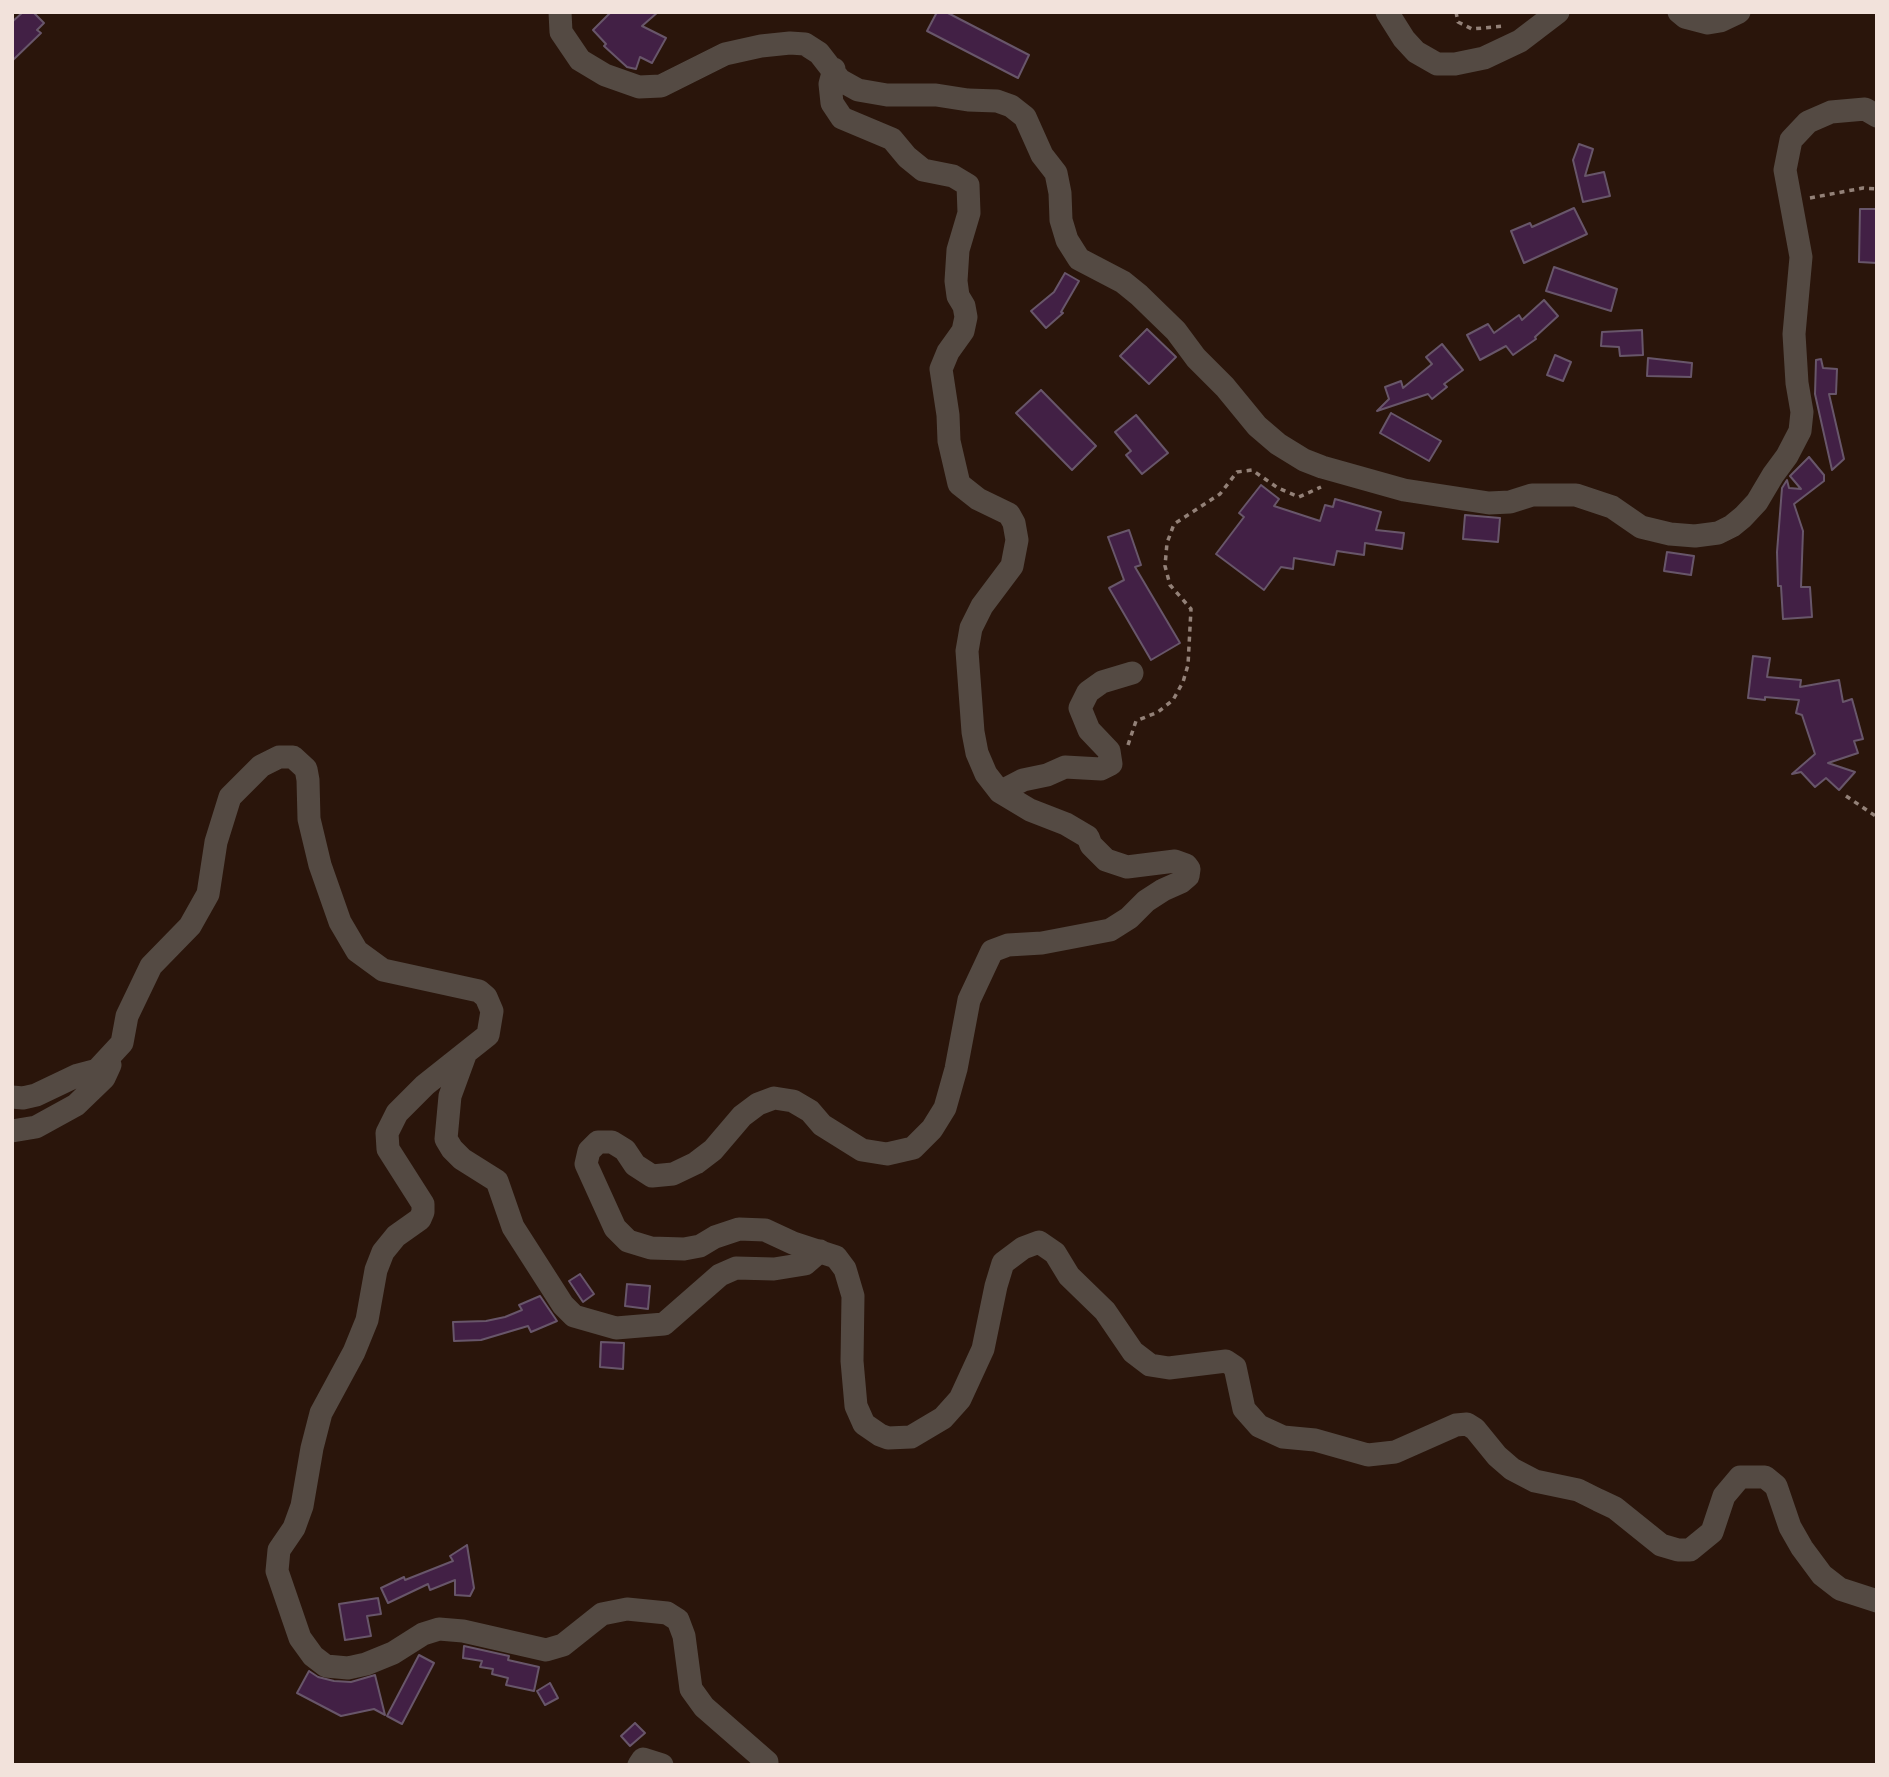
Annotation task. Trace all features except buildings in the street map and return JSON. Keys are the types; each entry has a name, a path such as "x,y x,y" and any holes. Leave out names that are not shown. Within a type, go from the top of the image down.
{"street":[{"path":"560,12 561,32 580,60 605,75 639,87 661,86 725,54 790,43 806,44 820,53 840,80 858,90 887,95 936,95 968,100 997,100 1011,106 1025,117 1042,155 1056,173 1061,220 1067,240 1079,259 1123,282 1139,295 1176,331 1182,342 1226,387 1257,426 1278,444 1304,460 1404,490 1489,503 1510,502 1532,495 1576,495 1612,507 1641,527 1670,534 1695,536 1718,533 1732,526 1757,502 1800,431 1802,412 1794,334 1801,257 1785,170 1791,139 1808,122 1831,112 1865,109 1877,116"},
{"path":"1387,12 1416,52 1437,64 1455,64 1484,58 1520,41 1558,12"},
{"path":"1679,12 1685,17 1708,23 1720,21 1739,12"},
{"path":"834,69 830,83 832,103 842,118 892,139 907,157 923,170 953,176 968,185 969,213 958,250 956,281 966,317 963,331 948,352 941,369 949,441 958,484 978,499 1009,514 1014,523 1017,540 1012,566 982,606 971,628 967,651 973,732 977,753 986,774 1000,792 1030,810 1066,824 1088,837 1091,845 1106,860 1127,867 1175,861 1186,864 1189,869 1188,876 1146,901 1129,919 1110,930 1042,943 1008,945 992,951 969,1000 956,1069 945,1108 932,1129 913,1148 887,1154 862,1150 822,1125 810,1111 793,1101 774,1098 758,1104 742,1116 713,1150 696,1163 673,1174 652,1176 635,1165 625,1150 611,1142 598,1142 590,1151 586,1164 615,1228 628,1241 651,1248 684,1249 700,1246 715,1237 739,1229 751,1228 765,1230 793,1243 836,1257 845,1269 853,1296 852,1361 856,1406 864,1424 880,1436 911,1437 943,1418 960,1399 983,1349 1003,1263 1023,1248 1039,1242 1055,1253 1069,1276 1105,1311 1133,1352 1150,1365 1169,1368 1226,1361 1235,1367 1244,1409 1259,1426 1283,1437 1315,1440 1368,1455 1395,1452 1456,1426 1467,1424 1484,1437 1497,1456 1512,1469 1535,1481 1578,1490 1615,1508 1661,1545 1678,1550 1690,1550 1712,1532 1724,1496 1740,1477 1765,1477 1776,1486 1790,1527 1822,1576 1840,1589 1877,1601"},
{"path":"1000,792 1023,780 1047,775 1065,767 1101,769 1111,764 1109,751 1088,730 1080,708 1087,692 1102,682 1132,673"},
{"path":"12,1097 37,1095 69,1079 97,1070 122,1043 127,1016 151,966 190,926 208,894 216,842 230,797 261,766 279,757 293,757 306,769 313,841 340,922 358,951 383,970 479,991 486,997 492,1011 488,1035 425,1085 397,1113 387,1133 388,1149 423,1204 423,1212 420,1219 396,1236 383,1252 376,1270 367,1320 354,1352 321,1413 302,1506 294,1528 279,1550 277,1571 300,1638 313,1656 326,1666 348,1668 393,1653 423,1634 439,1629 463,1631 547,1650 563,1645 602,1614 619,1609 667,1613 678,1620 684,1636 691,1689 704,1707 767,1762 767,1765"},
{"path":"12,1131 36,1127 76,1105 104,1078 110,1068 111,1055"},
{"path":"466,1055 450,1096 446,1139 462,1159 497,1181 513,1227 563,1306 574,1316 616,1328 664,1324 720,1275 736,1268 774,1269 805,1264 820,1251"},
{"path":"639,1765 643,1759 662,1765"}],"path":[{"path":"1456,12 1458,22 1472,29 1512,25 1534,30"},
{"path":"1791,201 1864,188 1877,189"},
{"path":"1111,764 1126,749 1136,721 1157,712 1173,700 1183,682 1188,665 1191,609 1170,585 1165,566 1167,543 1174,524 1220,494 1237,472 1252,470 1278,488 1299,497 1318,489 1338,471"},
{"path":"1846,796 1877,817"}]}
